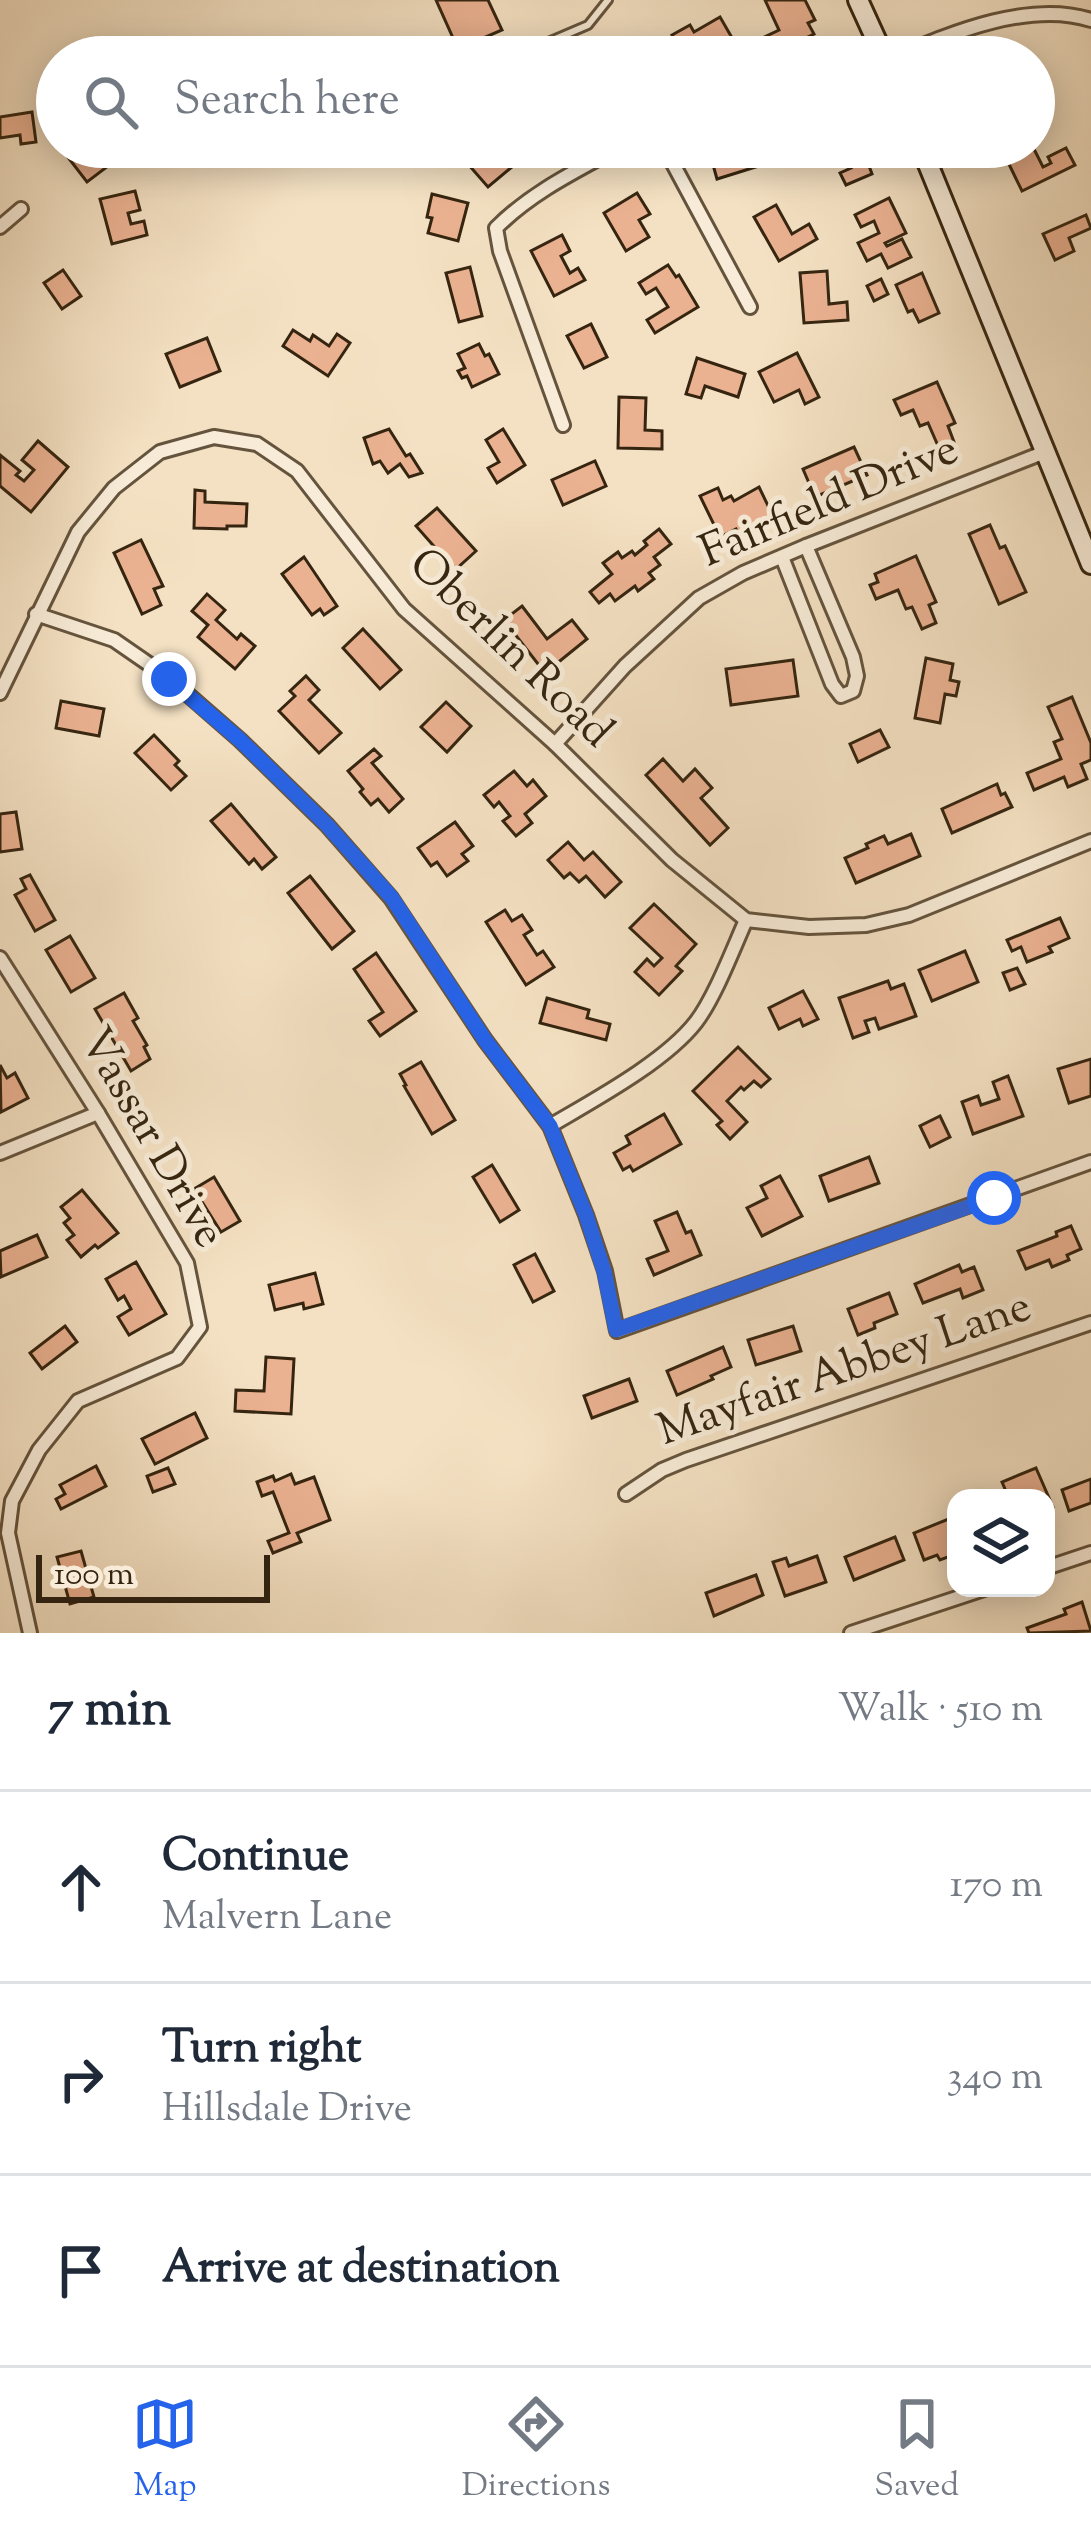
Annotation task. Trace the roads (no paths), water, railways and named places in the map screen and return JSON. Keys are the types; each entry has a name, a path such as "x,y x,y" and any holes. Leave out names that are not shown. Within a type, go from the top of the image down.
{"main road":[{"path":"858,0 874,36"},
{"path":"930,168 1091,564"}],"street":[{"path":"945,36 1029,9 1078,14 1091,20"},
{"path":"563,425 500,251 496,228 515,208 581,168"},
{"path":"675,168 750,307"},
{"path":"0,227 21,209"},
{"name":"Oberlin Road","path":"0,693 78,532 114,488 160,452 214,437 256,444 297,471 404,609 555,744 672,860 746,920"},
{"name":"Fairfield Drive","path":"555,744 625,666 699,598 782,556 1046,452"},
{"path":"782,556 832,684 841,696 853,691 857,676 853,657 806,546"},
{"path":"36,614 114,640 169,679 327,825 392,898 485,1040 550,1126 604,1271 616,1330 1091,1162"},
{"path":"550,1126 657,1058 696,1022 746,920 809,927 866,926 909,915 1091,841"},
{"name":"Vassar Drive","path":"0,958 187,1263 200,1327 177,1358 78,1401 39,1450 12,1501 8,1533 30,1633"},
{"path":"0,1153 98,1113"},
{"name":"Mayfair Abbey Lane","path":"626,1494 686,1460 1091,1323"},
{"path":"1055,1565 1091,1553"},
{"path":"851,1633 960,1597"}],"lane":[{"path":"562,36 587,25 608,0"}]}
